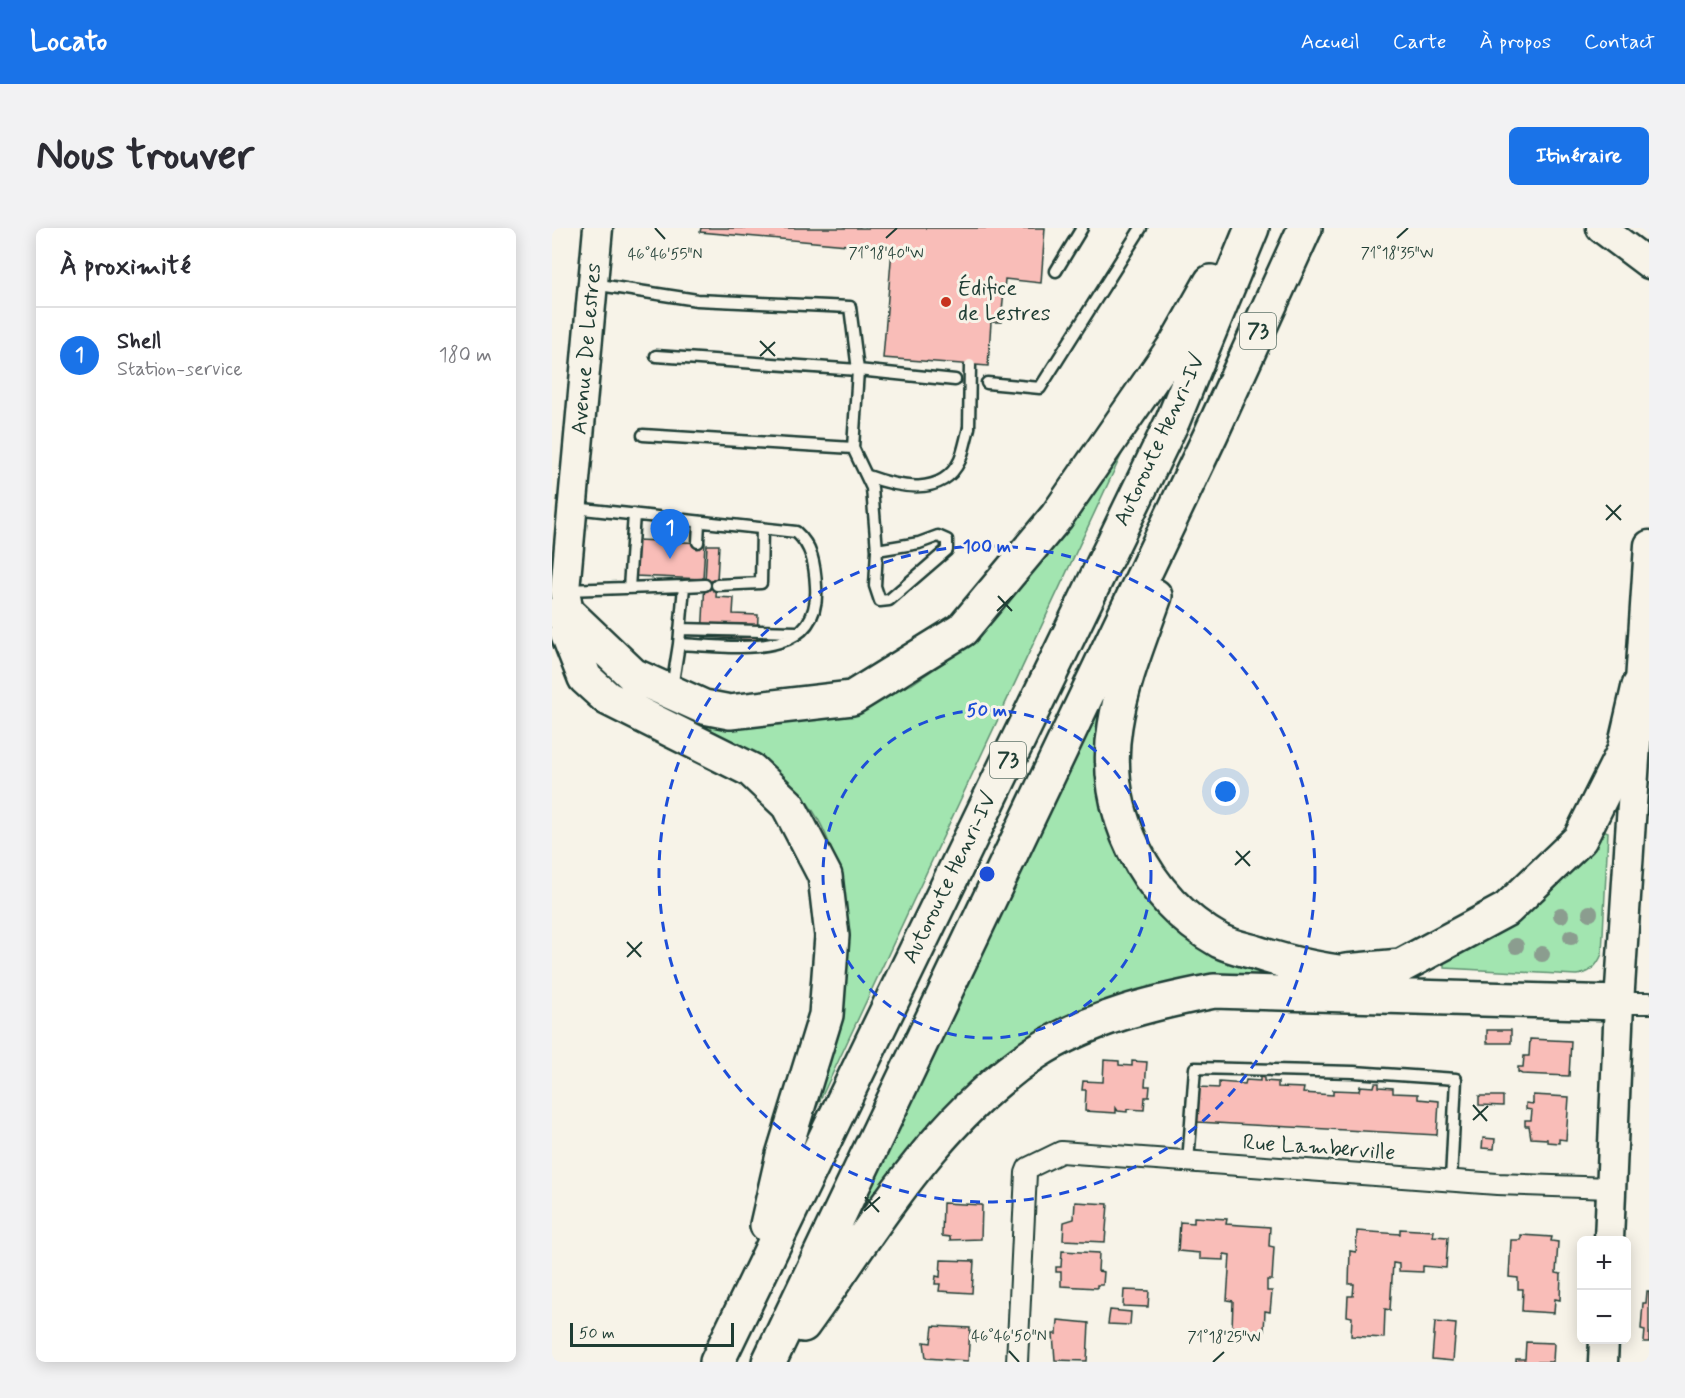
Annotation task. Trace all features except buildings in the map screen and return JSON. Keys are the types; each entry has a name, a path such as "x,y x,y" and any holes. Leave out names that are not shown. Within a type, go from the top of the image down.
{"highway":[{"path":"562,606 633,675 704,707 730,712 852,698 962,630 1057,516 1176,344 1245,228"},
{"name":"Autoroute Henri-IV","path":"717,1362 1173,420 1252,228"},
{"name":"Autoroute Henri-IV","path":"769,1362 1211,434 1305,228"},
{"path":"1211,434 1123,687 1114,728 1112,764 1117,806 1129,840 1147,875 1181,914 1221,942 1286,962 1329,972 1634,1003"},
{"path":"562,606 567,632 585,678 607,698 751,770 788,805 825,876 832,936 826,1015 783,1155 752,1287"},
{"path":"1329,972 1401,966 1507,909 1580,839 1624,751 1639,686"},
{"path":"775,1362 866,1239 911,1170 950,1127 991,1088 1035,1053 1087,1026 1149,1003 1214,991 1634,1003"}],"street":[{"name":"Avenue De Lestres","path":"562,606 598,228"},
{"path":"1601,228 1649,264"},
{"path":"1609,1236 1611,1188 1634,1003 1632,835 1649,545"},
{"name":"Rue Lamberville","path":"1017,1362 1028,1168 1061,1152 1188,1163 1611,1188"},
{"path":"1603,1362 1604,1344"}],"lane":[{"path":"1056,271 1082,228"},
{"path":"987,383 1040,388 1141,228"},
{"path":"593,284 697,300 850,307 858,369 853,448 872,488 877,550 875,586 880,600 889,600 947,550 947,540 938,536 919,543 877,550"},
{"path":"656,356 858,369 955,381"},
{"path":"868,476 905,488 926,486 943,479 959,462 969,428 970,365"},
{"path":"643,435 853,448"},
{"path":"573,508 796,532 807,542 815,570 817,601 807,627 782,642 760,647 679,644"},
{"path":"629,588 634,514"},
{"path":"668,518 668,538"},
{"path":"698,542 699,522"},
{"path":"717,585 761,583 762,528"},
{"path":"666,574 666,586"},
{"path":"562,606 629,588 684,586 699,582"},
{"path":"672,692 684,586"},
{"path":"680,629 798,632"},
{"path":"1188,1163 1195,1068 1354,1072 1456,1079 1451,1180"}],"green space":[{"path":"1127,443 808,1126 838,872 827,837 809,805 792,785 750,752 700,726 626,693 630,686 698,717 869,703 912,684 953,656 1002,609"},
{"path":"1099,707 1106,711 1113,833 1259,968 1256,981 1103,1007 865,1217 859,1213"},
{"path":"1603,830 1608,832 1602,954 1592,969 1576,975 1444,968 1444,958 1494,934 1534,907 1569,873"}],"place":[{"name":"Édifice de Lestres","path":"946,302"},
{"name":"Shell","path":"670,559"}]}
